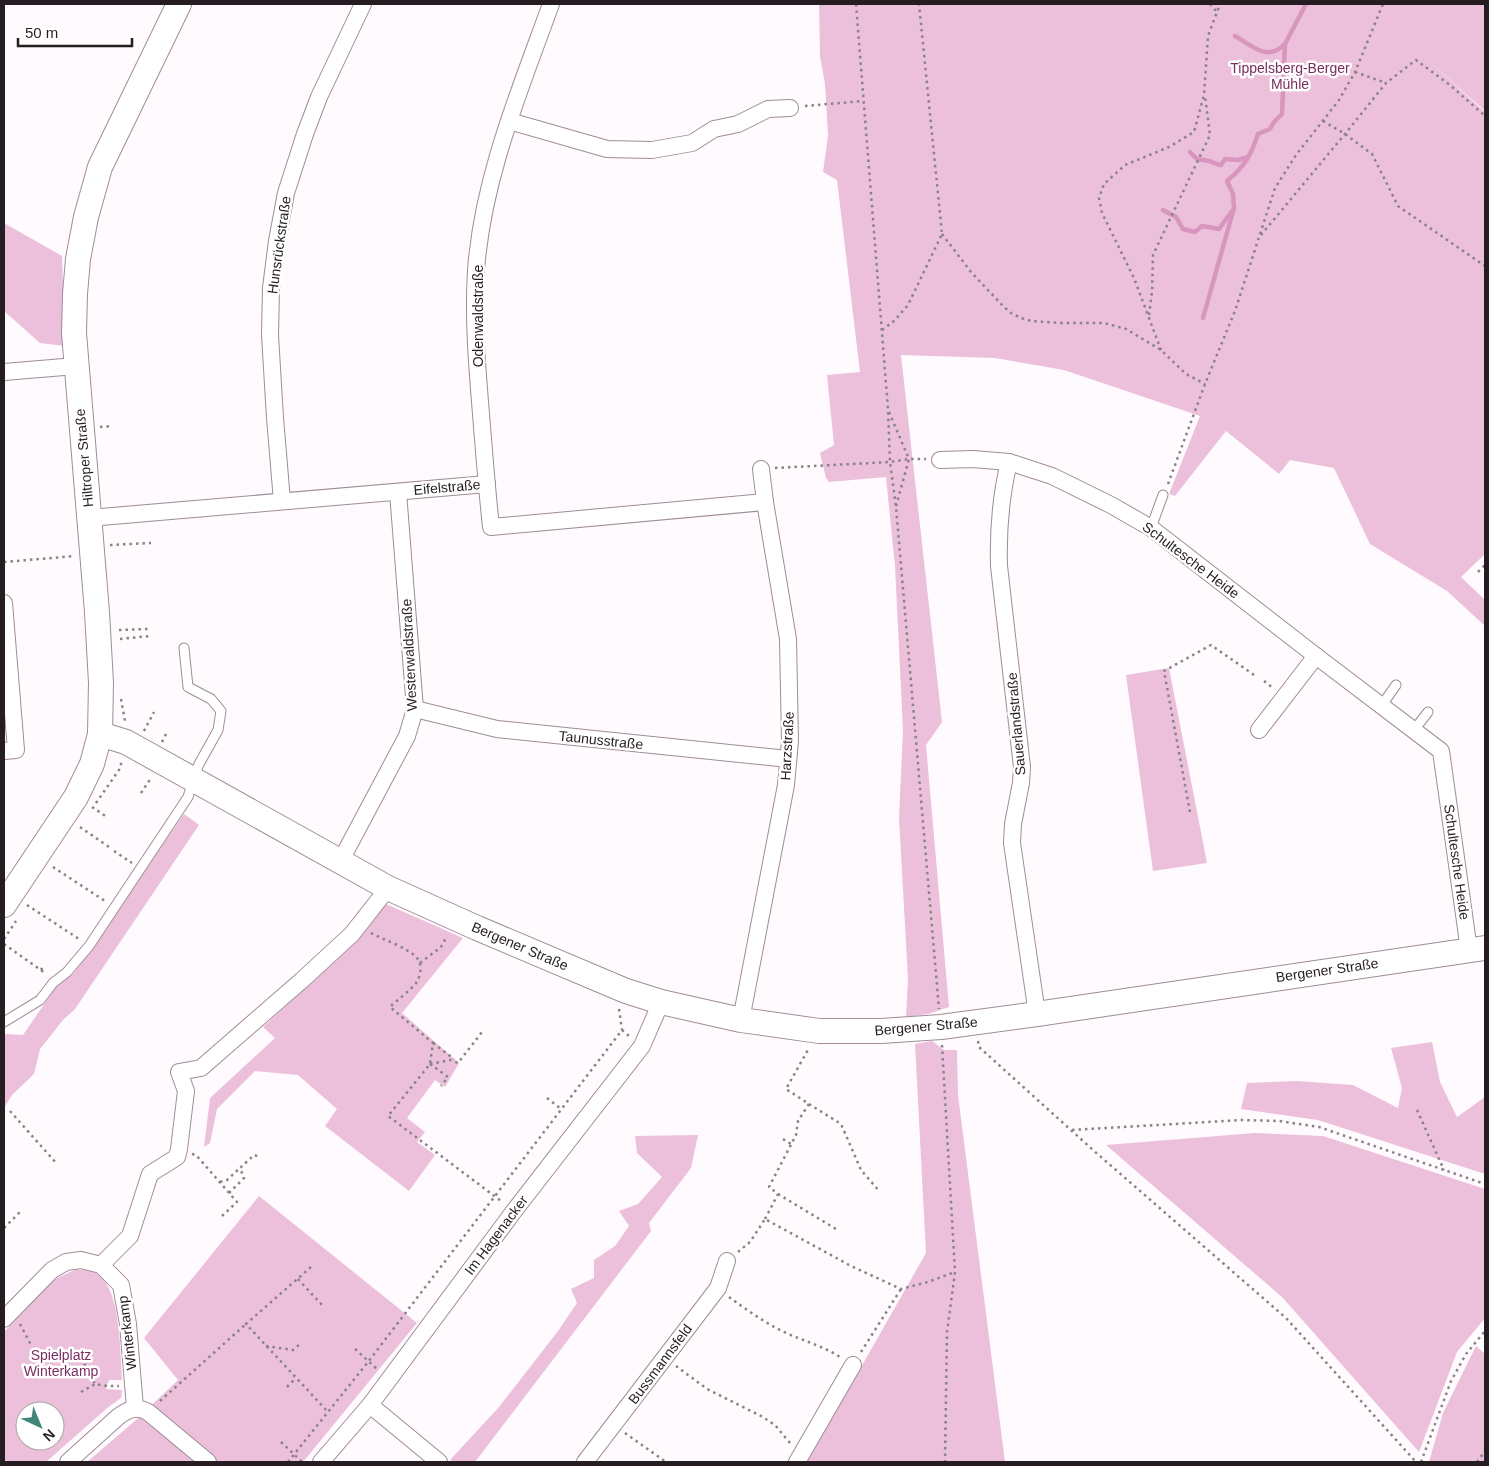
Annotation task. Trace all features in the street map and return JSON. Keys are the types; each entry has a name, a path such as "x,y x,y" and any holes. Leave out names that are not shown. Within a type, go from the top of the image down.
{"street":[{"name":"Hiltroper Straße","path":"15,905 76,797 92,764 100,734 102,683 94,564 88,518 74,333 78,259 86,218 100,167 179,4"},
{"name":"Hunsrückstraße","path":"282,501 270,335 271,288 277,241 286,193 305,134 319,97 363,4"},
{"name":"Odenwaldstraße","path":"487,484 475,346 477,268 484,213 494,168 509,121 551,4"},
{"path":"509,121 608,150 652,150 692,142 714,129 738,124 768,109 790,108"},
{"path":"4,372 76,366"},
{"name":"Schultesche Heide","path":"940,460 973,459 1009,462 1052,476 1111,505 1151,528 1441,751 1477,949"},
{"name":"Sauerlandstraße","path":"1009,462 1005,477 998,543 1022,767 1012,843 1037,1014"},
{"name":"Harzstraße","path":"741,1020 786,785 790,740 788,639 761,469"},
{"name":"Eifelstraße","path":"88,518 487,484 491,527 765,502"},
{"name":"Westerwaldstraße","path":"340,862 407,736 415,709 398,492"},
{"path":"4,603 16,750 4,751"},
{"path":"1260,730 1316,656"},
{"name":"Taunusstraße","path":"415,709 498,729 788,759"},
{"name":"Bergener Straße","path":"100,734 126,742 388,888 456,919 626,991 661,1002 741,1020 819,1031 881,1031 941,1027 1477,949"},
{"path":"8,1314 52,1270 66,1262 81,1260 101,1265 130,1236 150,1174 177,1157 186,1091 179,1072 201,1068 301,981 358,927 388,888"},
{"name":"Im Hagenacker","path":"321,1462 370,1405 514,1211 642,1046 661,1002"},
{"name":"Bussmannsfeld","path":"585,1462 718,1288 727,1261"},
{"name":"Winterkamp","path":"101,1265 121,1285 128,1324 133,1385 141,1410"},
{"path":"799,1459 853,1365"},
{"path":"370,1405 439,1462"},
{"path":"68,1462 126,1411 141,1410 208,1462"}],"lane":[{"path":"1151,528 1164,495"},
{"path":"4,1022 40,1000 56,980 67,972 115,907 188,797 198,766 218,730 221,711 212,699 188,687 184,648"},
{"path":"1382,705 1396,685"},
{"path":"1414,730 1428,712"}],"path":[{"path":"856,4 888,409 890,462 896,507 941,1027 955,1272 947,1332 945,1462"},
{"path":"882,330 902,314 908,305 942,234 919,4"},
{"path":"1210,4 1217,12"},
{"path":"1161,350 1134,278 1102,212 1099,198 1104,184 1125,165 1169,147 1194,132 1204,95 1208,36 1220,4"},
{"path":"1164,495 1205,384 1235,311 1276,188 1296,155 1339,100 1354,72 1383,4"},
{"path":"1259,237 1386,83 1416,60 1450,85 1485,116"},
{"path":"1354,72 1386,83"},
{"path":"1148,315 1152,292 1153,255 1210,135 1204,95"},
{"path":"790,108 863,101"},
{"path":"1323,121 1345,134 1372,154 1398,206 1485,266"},
{"path":"942,234 972,272 1004,307 1021,318 1047,323 1104,323 1134,332 1161,350 1186,374 1205,384"},
{"path":"888,409 909,459 896,507"},
{"path":"103,426 113,426"},
{"path":"761,469 890,462 909,459"},
{"path":"109,545 151,543"},
{"path":"4,562 78,555"},
{"path":"1478,572 1485,565"},
{"path":"119,630 148,629"},
{"path":"120,639 150,636"},
{"path":"1190,812 1164,671 1212,645 1257,678"},
{"path":"121,697 125,718"},
{"path":"140,739 154,712"},
{"path":"93,808 107,817"},
{"path":"80,827 109,847"},
{"path":"114,851 140,869"},
{"path":"53,866 115,907"},
{"path":"15,905 88,946"},
{"path":"420,962 441,947 456,919"},
{"path":"358,927 409,952 420,962 420,972 416,982 390,1007 458,1063"},
{"path":"4,944 56,980"},
{"path":"41,970 44,965"},
{"path":"974,1023 979,1047 1286,1318 1416,1462"},
{"path":"288,1462 368,1362 622,1030 642,1046"},
{"path":"819,1031 786,1089 841,1124 861,1170 880,1192"},
{"path":"458,1063 482,1032"},
{"path":"433,1043 430,1064 388,1116 514,1211"},
{"path":"430,1064 451,1060 458,1063"},
{"path":"430,1064 448,1077 442,1086"},
{"path":"546,1098 561,1109"},
{"path":"809,1104 798,1121 796,1135 769,1187 836,1229"},
{"path":"1417,1110 1444,1170"},
{"path":"10,1111 57,1164"},
{"path":"1072,1130 1242,1120 1279,1121 1319,1127 1346,1135 1485,1184"},
{"path":"782,1139 791,1144"},
{"path":"179,1149 196,1155 237,1202 222,1216"},
{"path":"220,1182 227,1180 254,1155 260,1157"},
{"path":"229,1192 244,1178 240,1168"},
{"path":"727,1261 750,1242 778,1194"},
{"path":"4,1228 21,1211"},
{"path":"765,1219 851,1266 901,1289 955,1272"},
{"path":"141,1410 246,1324 311,1267"},
{"path":"298,1279 322,1305"},
{"path":"718,1288 768,1324 829,1351 853,1365 901,1289"},
{"path":"8,1314 31,1345"},
{"path":"246,1324 328,1412"},
{"path":"1421,1462 1451,1381 1466,1354 1485,1331"},
{"path":"266,1346 293,1350 300,1344"},
{"path":"356,1349 389,1380"},
{"path":"665,1357 707,1389 775,1425 799,1459"},
{"path":"80,1358 95,1384"},
{"path":"287,1387 296,1378"},
{"path":"81,1392 95,1384 107,1386 133,1385"},
{"path":"614,1425 666,1462"},
{"path":"281,1442 302,1462"},
{"path":"1477,1462 1485,1452"}],"green space":[{"name":"Tippelsberg-Berger Mühle","path":"819,4 1485,4 1485,111 1421,54 1485,112 1485,554 1461,577 1485,600 1485,626 1447,591 1370,544 1334,468 1290,460 1279,474 1226,431 1175,496 1169,494 1200,416 1064,370 995,358 901,355 942,722 926,745 949,1007 928,1014 906,1017 908,979 899,818 903,730 895,566 886,477 829,482 826,478 820,453 834,445 827,375 860,372 837,180 823,172 828,136 825,84 820,56"},
{"path":"4,223 62,256 65,346 40,343 4,311"},
{"path":"1169,668 1207,863 1153,871 1126,675"},
{"path":"184,814 199,825 75,1009 63,1020 40,1049 34,1074 12,1095 4,1108 4,1037 6,1034 23,1035 56,987 74,973"},
{"path":"386,904 463,938 402,1013 459,1063 445,1087 435,1080 407,1118 425,1132 417,1142 435,1155 409,1191 325,1126 337,1109 298,1075 255,1071 217,1109 210,1143 204,1147 210,1098 275,1038 263,1027 342,955"},
{"path":"932,1041 944,1050 957,1050 958,1095 1005,1462 807,1462 926,1253 915,1044"},
{"path":"1432,1042 1440,1082 1457,1117 1485,1097 1485,1174 1318,1120 1241,1109 1247,1083 1297,1081 1353,1085 1398,1108 1402,1088 1391,1048"},
{"path":"1255,1133 1323,1136 1485,1189 1485,1318 1457,1352 1419,1452 1282,1297 1106,1145"},
{"path":"698,1135 691,1168 649,1223 651,1231 475,1462 454,1462 450,1460 499,1407 558,1331 577,1303 571,1289 594,1278 594,1260 615,1246 629,1226 619,1211 638,1204 662,1177 637,1153 635,1136"},
{"path":"259,1196 417,1323 303,1462 87,1462 136,1420 178,1380 144,1338"},
{"name":"Spielplatz Winterkamp","path":"75,1270 95,1273 108,1286 116,1311 122,1380 109,1380 106,1389 122,1390 121,1398 65,1445 65,1401 15,1401 15,1451 58,1451 46,1462 4,1462 4,1332 50,1283"},
{"path":"1476,1346 1485,1354 1485,1462 1429,1462 1443,1413"}],"waterway":[{"path":"1203,318 1234,208 1233,194 1227,181 1247,160 1258,134 1270,129 1282,114 1285,44 1306,4"},
{"path":"1235,36 1254,48 1266,52 1272,52 1285,44"},
{"path":"1190,152 1197,159 1211,161 1219,165 1225,159 1238,160 1248,157"},
{"path":"1163,210 1176,217 1183,229 1195,232 1202,226 1219,229 1232,211"}]}
